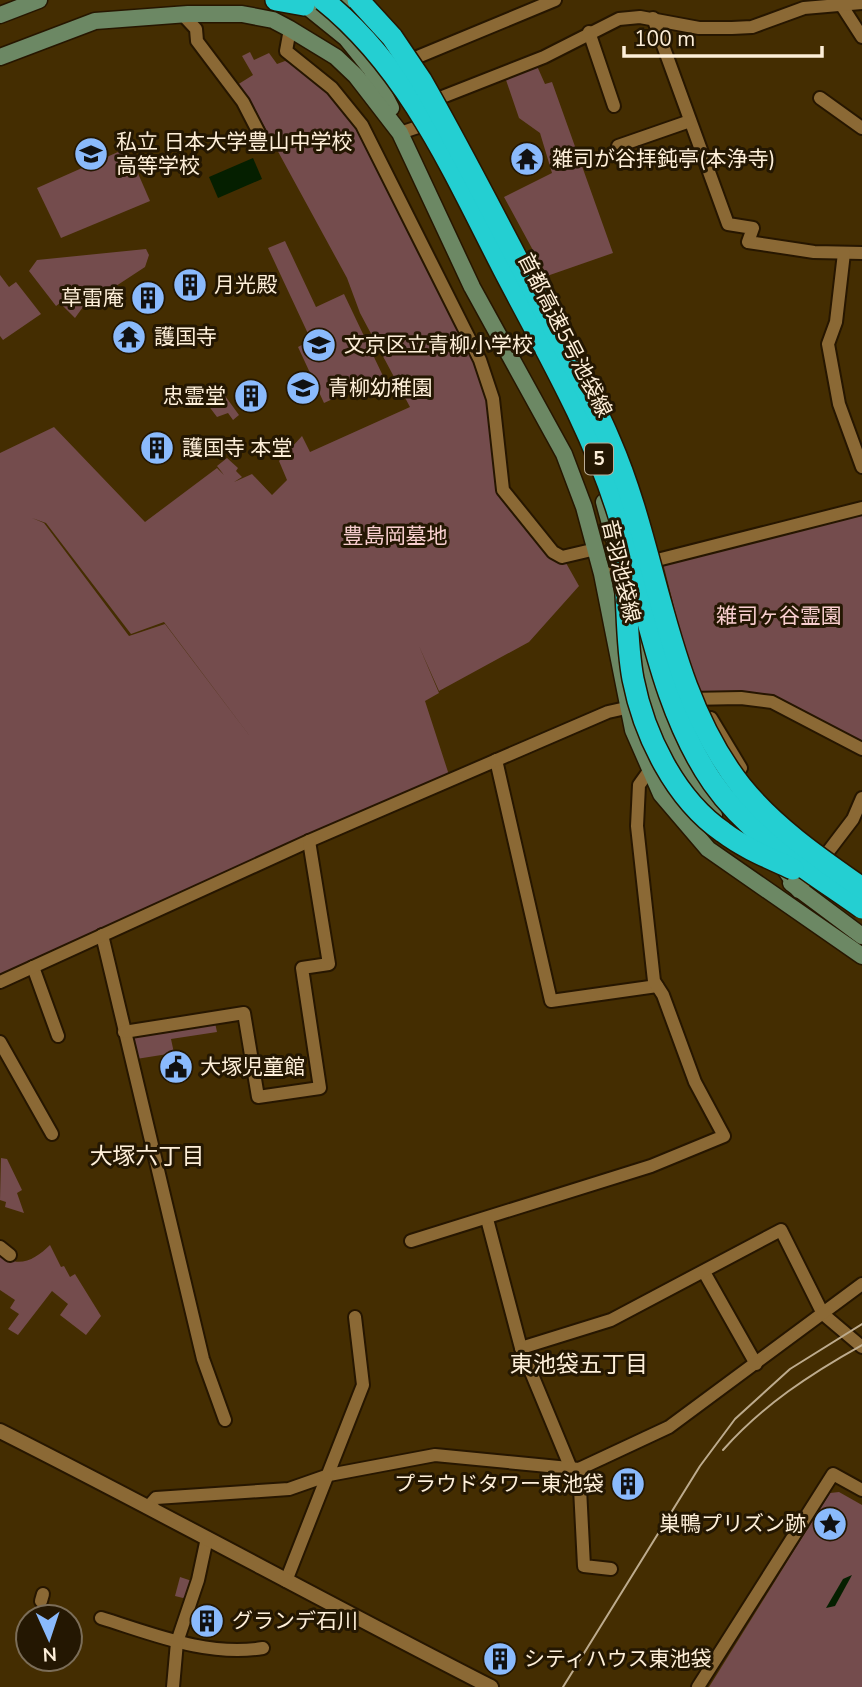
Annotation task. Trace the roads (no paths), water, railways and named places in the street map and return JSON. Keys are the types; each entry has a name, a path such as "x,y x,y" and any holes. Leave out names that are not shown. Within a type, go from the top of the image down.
{"highway":[{"path":"276,0 309,2"},
{"name":"首都高速5号池袋線","path":"352,1 392,37 421,80 595,408 625,476 681,670 707,732 729,770 754,801 810,851 862,886"},
{"name":"首都高速5号池袋線","path":"309,2 372,46 431,133 579,414 619,514 671,698 700,762 724,798 751,826 862,908"},
{"path":"619,514 633,678 647,724 673,777 690,802 720,831 757,853 834,888"}],"main road":[{"path":"0,15 39,0"},
{"path":"242,14 253,0"},
{"name":"音羽池袋線","path":"352,1 403,63 592,416 624,495 681,700 693,730 716,770 799,890"},
{"name":"音羽池袋線","path":"309,2 346,38 382,87 400,133 471,287 564,454 596,550 627,708 649,771 672,810 708,849 862,956"},
{"name":"音羽池袋線","path":"0,57 95,22 182,14 242,14 273,20 336,57 356,76 400,133"},
{"name":"音羽池袋線","path":"430,111 468,217 587,457 604,501 655,703 680,763 703,801 751,853 862,936"}],"street":[{"path":"403,63 555,0"},
{"path":"400,133 424,125 430,111 619,19 653,18 699,28 752,27 804,8 862,3"},
{"path":"842,6 862,37"},
{"path":"182,14 196,30 197,41 243,102 260,135"},
{"path":"653,18 729,224 752,228 748,242 862,253"},
{"path":"290,29 286,51 332,88 362,125 480,360 493,398 503,490 553,552 562,557 596,550"},
{"path":"589,32 614,106"},
{"path":"820,98 862,128"},
{"path":"618,146 690,121"},
{"path":"844,253 836,322 828,344 839,404 862,467"},
{"path":"602,574 862,508"},
{"path":"699,697 755,789 825,858 862,886"},
{"path":"0,982 309,841 607,712 699,697 772,702 862,749"},
{"path":"496,760 551,1001 657,986"},
{"path":"411,1241 651,1166 724,1136 695,1082 657,986 637,826 639,785 649,771"},
{"path":"799,890 853,819 862,798"},
{"path":"124,1032 244,1013 258,1097 320,1088 302,968 329,964 309,841"},
{"path":"102,935 203,1359 225,1420"},
{"path":"33,967 58,1036"},
{"path":"0,1042 52,1134"},
{"path":"487,1219 521,1348 575,1470 584,1566 611,1569"},
{"path":"521,1348 611,1320 781,1230 823,1314 862,1347"},
{"path":"704,1272 755,1364"},
{"path":"149,1506 156,1498 289,1489 329,1475 435,1455 575,1470 668,1427 862,1284"},
{"path":"286,1581 363,1385 355,1317"},
{"path":"0,1431 149,1506 286,1581 491,1687"},
{"path":"698,1687 832,1474 862,1490"},
{"path":"173,1687 177,1642 198,1580 207,1538"},
{"path":"101,1618 177,1642 236,1652 262,1648"}],"tram line":[{"path":"563,1687 700,1466 735,1419 790,1369 862,1324"},
{"path":"723,1450 754,1419 788,1392 862,1345"}],"place":[{"name":"私立 日本大学豊山中学校 高等学校","path":"91,154"},
{"name":"雑司が谷拝鈍亭(本浄寺)","path":"527,159"},
{"name":"月光殿","path":"190,285"},
{"name":"草雷庵","path":"148,298"},
{"name":"護国寺","path":"129,337"},
{"name":"文京区立青柳小学校","path":"319,345"},
{"name":"青柳幼稚園","path":"303,388"},
{"name":"忠霊堂","path":"251,396"},
{"name":"護国寺 本堂","path":"157,448"},
{"name":"大塚児童館","path":"176,1067"},
{"name":"プラウドタワー東池袋","path":"628,1484"},
{"name":"巣鴨プリズン跡","path":"830,1524"},
{"name":"グランデ石川","path":"207,1621"},
{"name":"シティハウス東池袋","path":"500,1659"}],"district":[{"name":"大塚六丁目","path":"147,1156"},
{"name":"東池袋五丁目","path":"579,1364"}],"park label":[{"name":"豊島岡墓地","path":"395,536"},
{"name":"雑司ヶ谷霊園","path":"779,616"}]}
